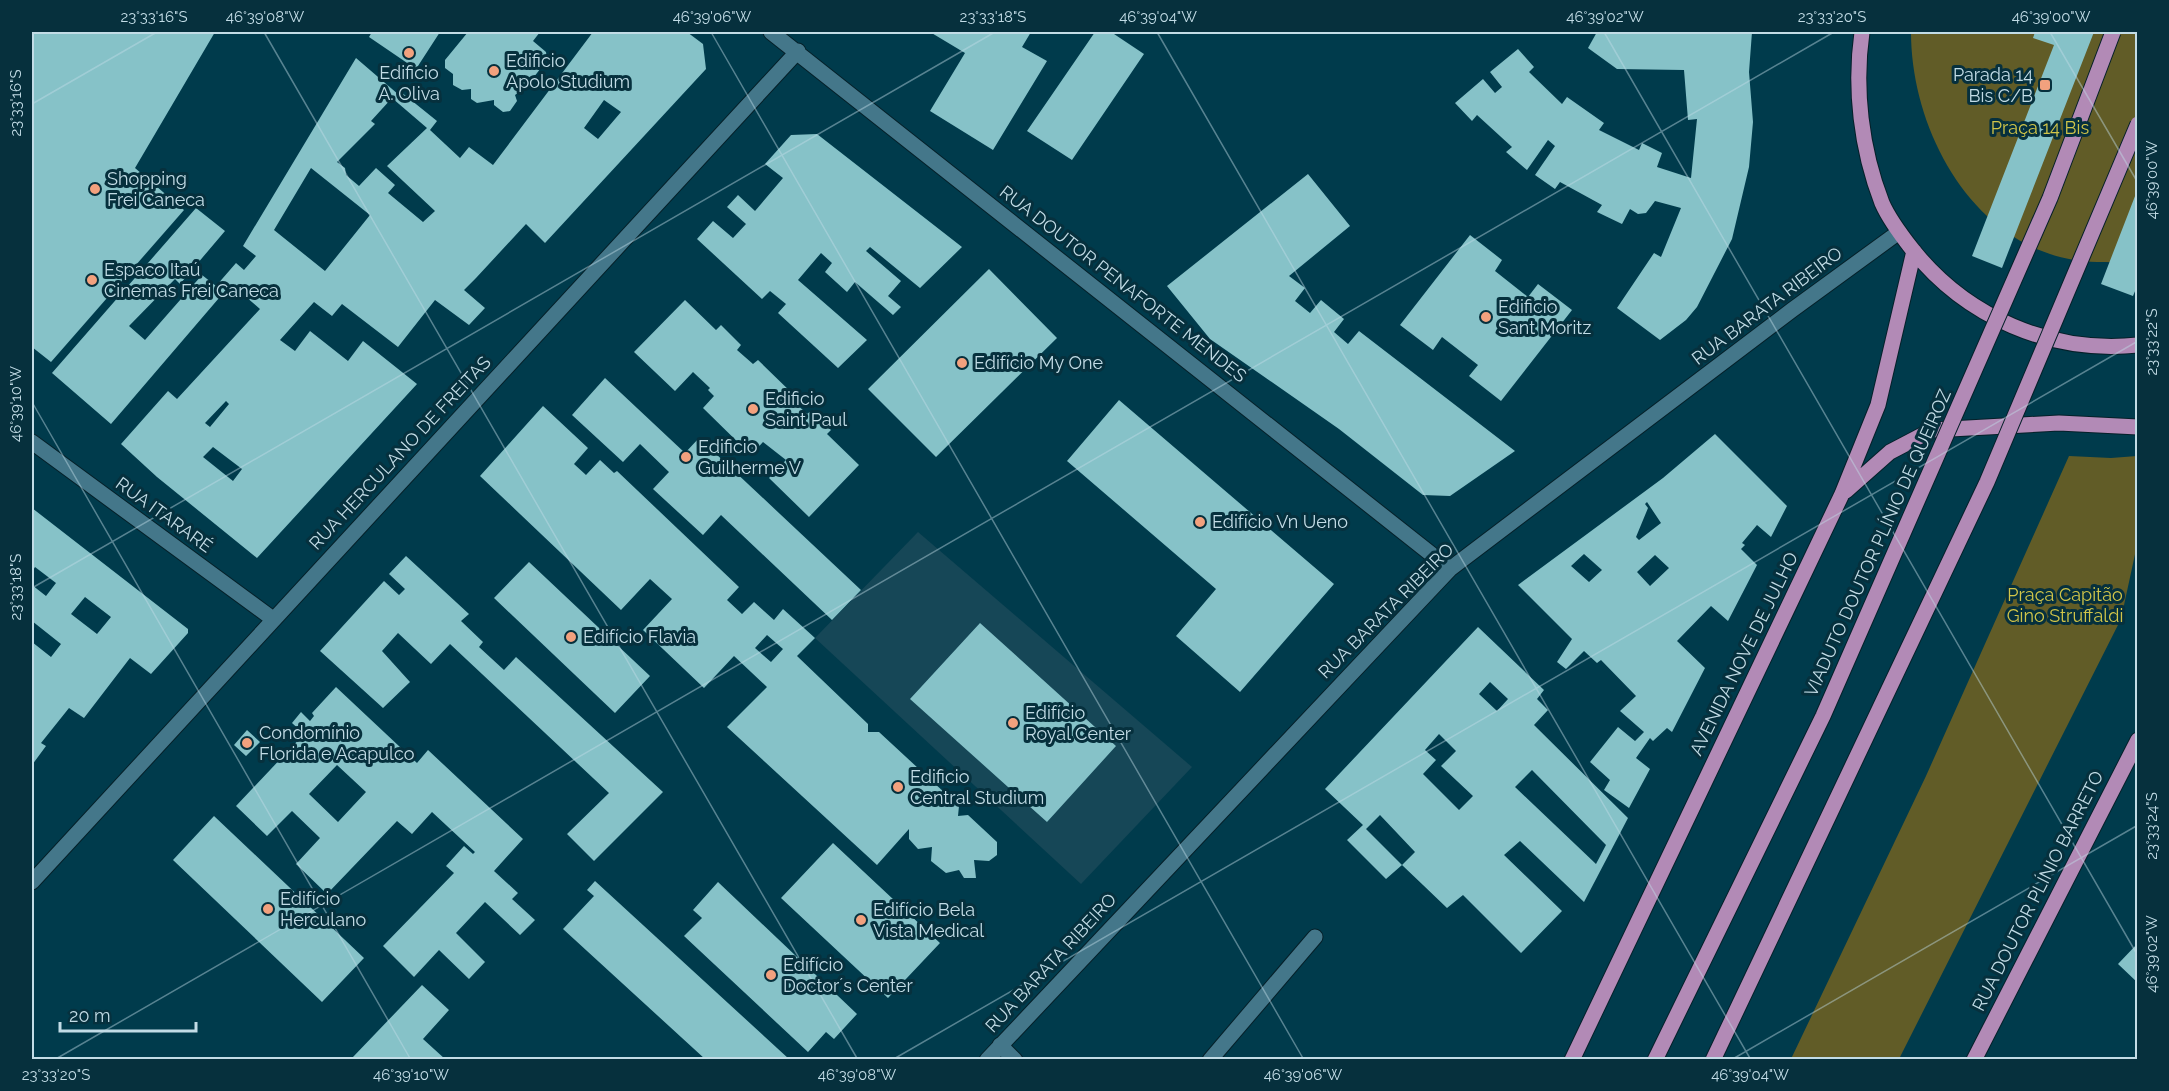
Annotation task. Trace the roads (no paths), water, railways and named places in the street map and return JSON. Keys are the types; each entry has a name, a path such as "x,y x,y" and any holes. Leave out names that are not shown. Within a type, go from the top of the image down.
{"main road":[{"path":"1862,32 1859,98 1866,147 1883,204 1899,232 1914,251 1946,286 1999,321 2059,341 2091,346 2138,345"},
{"name":"VIADUTO DOUTOR PLÍNIO DE QUEIROZ","path":"1655,1059 1823,716 2050,198 2113,32"},
{"path":"1713,1059 1987,482 2138,124"},
{"name":"AVENIDA NOVE DE JULHO","path":"1572,1059 1842,494 1878,405 1914,251"},
{"path":"1842,494 1890,452 1932,430 2059,423 2138,427"},
{"name":"RUA DOUTOR PLÍNIO BARRETO","path":"1974,1059 2138,740"}],"street":[{"name":"RUA DOUTOR PENAFORTE MENDES","path":"771,32 798,51 1450,568"},
{"name":"RUA HERCULANO DE FREITAS","path":"32,882 798,51"},
{"name":"RUA BARATA RIBEIRO","path":"987,1059 1450,568 1791,310 1899,232"},
{"name":"RUA ITARARÉ","path":"32,442 273,620"},
{"path":"1210,1059 1315,937"},
{"path":"1000,1045 1015,1059"}],"place":[{"name":"Edificio A. Oliva","path":"409,53"},
{"name":"Edificio Apolo Studium","path":"494,71"},
{"name":"Parada 14 Bis C/B","path":"2045,85"},
{"name":"Shopping Frei Caneca","path":"95,189"},
{"name":"Espaco Itaú Cinemas Frei Caneca","path":"92,280"},
{"name":"Edificio Sant Moritz","path":"1486,317"},
{"name":"Edifício My One","path":"962,363"},
{"name":"Edificio Saint Paul","path":"753,409"},
{"name":"Edificio Guilherme V","path":"686,457"},
{"name":"Edifício Vn Ueno","path":"1200,522"},
{"name":"Edifício Flavia","path":"571,637"},
{"name":"Edifício Royal Center","path":"1013,723"},
{"name":"Condomínio Florida e Acapulco","path":"247,743"},
{"name":"Edificio Central Studium","path":"898,787"},
{"name":"Edifício Herculano","path":"268,909"},
{"name":"Edifício Bela Vista Medical","path":"861,920"},
{"name":"Edifício Doctor´s Center","path":"771,975"}],"park label":[{"name":"Praça 14 Bis","path":"2040,128"},
{"name":"Praça Capitão Gino Struffaldi","path":"2065,605"}]}
